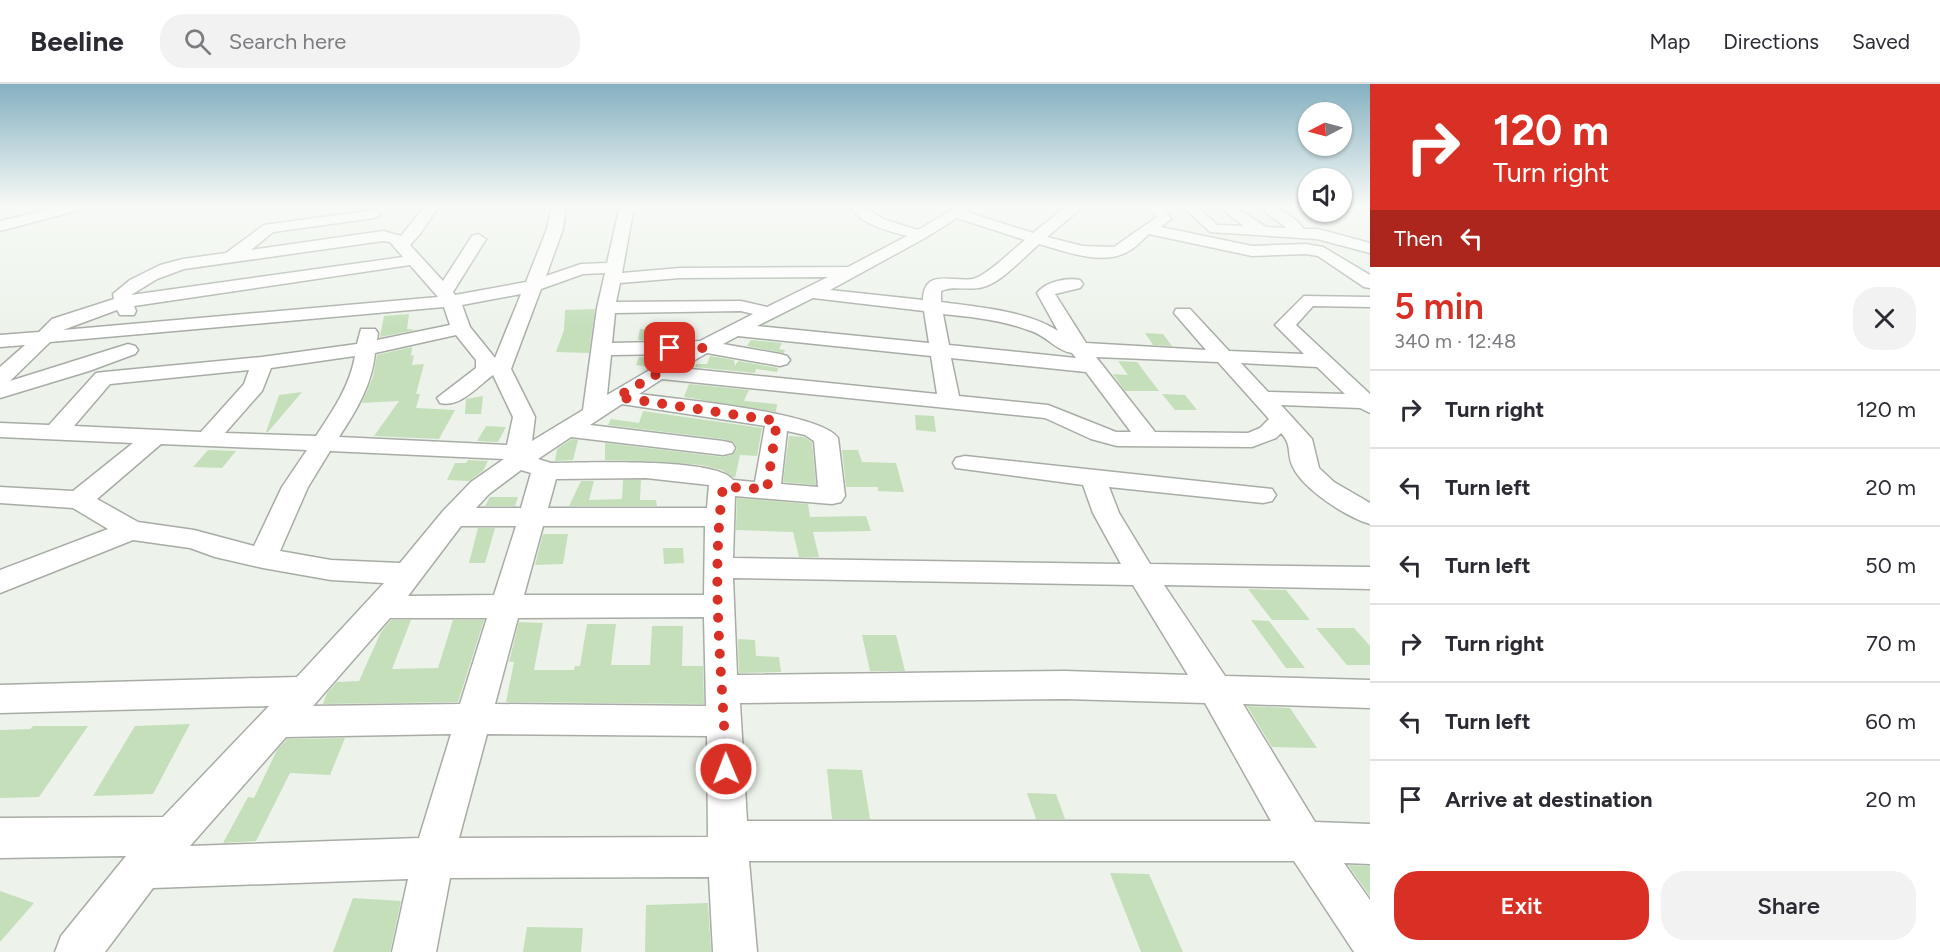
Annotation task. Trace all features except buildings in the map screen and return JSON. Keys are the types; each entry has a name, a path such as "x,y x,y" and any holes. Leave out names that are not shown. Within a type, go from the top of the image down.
{"street":[{"path":"230,257 244,247"},
{"path":"140,328 123,302 122,294 131,286 164,269 308,247"},
{"path":"402,247 447,296 461,328 493,369 524,417 531,516 433,858 414,952"},
{"path":"447,296 454,279 473,247"},
{"path":"448,398 493,369 548,247"},
{"path":"594,413 606,308 619,247"},
{"path":"77,952 143,868 382,607 453,517 480,488 528,460 617,397 658,372 899,247"},
{"path":"949,401 932,306 932,289 937,285 980,283 1026,247"},
{"path":"1077,247 1108,252 1126,247"},
{"path":"1230,247 1252,251 1306,249 1323,252 1370,283"},
{"path":"292,277 297,248"},
{"path":"0,380 59,323 123,302 252,276 292,277 414,260"},
{"path":"0,341 374,307 447,296 496,295 532,286 582,268 597,267 613,274 852,272"},
{"path":"238,319 252,276"},
{"path":"1074,284 1050,289 1046,293 1047,298 1079,348 1148,439"},
{"path":"813,293 932,306 1024,322 1040,327 1062,344 1117,354 1323,361"},
{"path":"1368,403 1286,329 1287,321 1310,300 1370,302"},
{"path":"606,308 750,306 766,315"},
{"path":"263,558 295,487 348,405 363,370 374,307"},
{"path":"1183,313 1300,439 1304,449 1304,466 1312,476 1370,515"},
{"path":"56,432 128,350 140,328"},
{"path":"104,378 262,363 365,349 461,328"},
{"path":"735,330 1093,366"},
{"path":"603,349 704,347 780,360"},
{"path":"0,391 82,367 128,350"},
{"path":"208,438 254,386 262,363"},
{"path":"658,372 1048,412 1070,418 1099,436 1117,439 1252,440 1268,433 1282,418"},
{"path":"453,517 531,516 721,502 767,489 832,496 826,438 813,430 777,421 617,397"},
{"path":"1262,398 1368,403"},
{"path":"767,489 777,421"},
{"path":"0,430 324,442 709,476 720,480 719,606 728,849 735,952"},
{"path":"570,430 723,448"},
{"path":"79,500 157,435"},
{"path":"965,463 1263,495"},
{"path":"1094,478 1106,513 1141,573 1215,689 1304,841 1370,937"},
{"path":"0,495 79,500 131,530 194,539 215,547 263,558 331,570 408,574"},
{"path":"0,582 131,530"},
{"path":"718,568 1370,578"},
{"path":"382,607 719,606"},
{"path":"277,722 473,719 1065,685 1370,694"},
{"path":"0,699 305,691"},
{"path":"0,838 174,836"},
{"path":"143,868 728,849 1304,841 1370,844"}],"route":[{"path":"670,348 704,347 617,397 777,421 767,489 723,487 719,517 718,568 726,769"}]}
